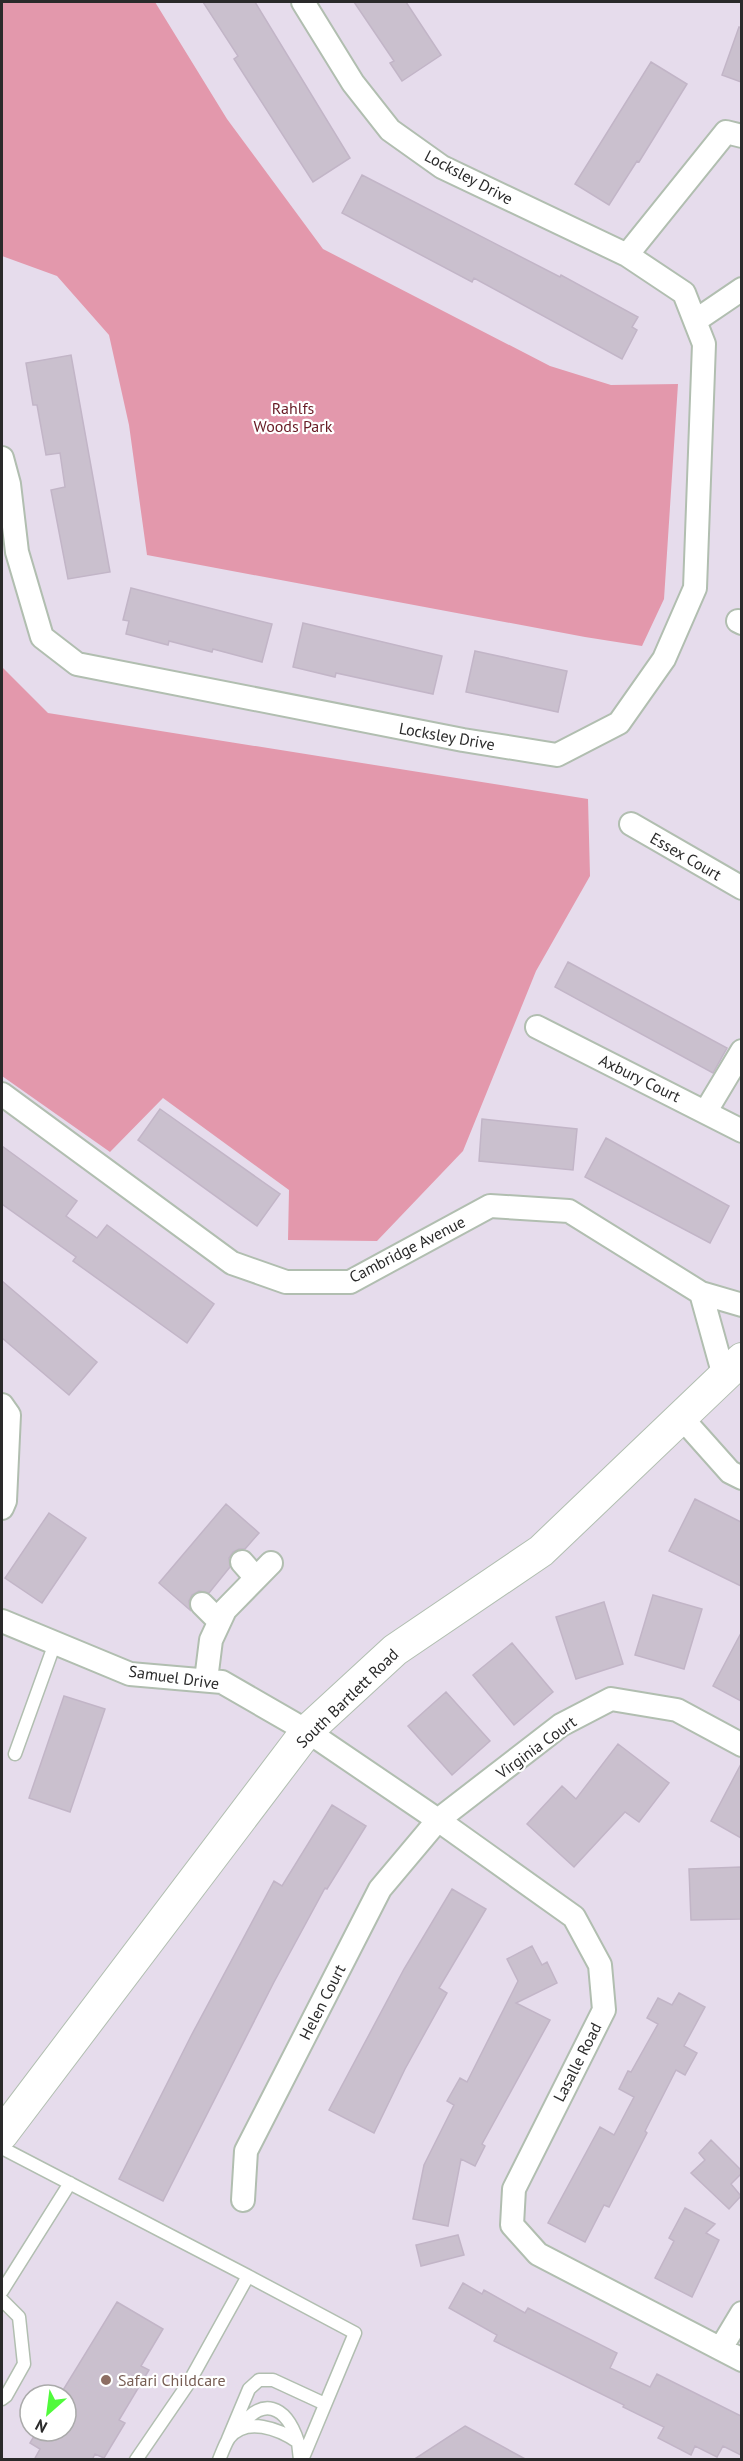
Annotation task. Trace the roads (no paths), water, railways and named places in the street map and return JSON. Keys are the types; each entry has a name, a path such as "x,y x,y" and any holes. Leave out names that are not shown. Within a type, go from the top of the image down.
{"main road":[{"name":"South Bartlett Road","path":"2,2134 307,1731 395,1650 542,1551 733,1367"}],"street":[{"name":"Locksley Drive","path":"2,458 9,484 17,552 42,637 77,664 464,740 557,755 619,723 664,659 695,588 704,344 684,293 627,255 441,167 390,130 353,83 303,2"},
{"path":"627,255 726,132 741,136"},
{"path":"695,321 741,289"},
{"name":"Essex Court","path":"631,824 741,888"},
{"name":"Axbury Court","path":"537,1027 706,1111 741,1131"},
{"path":"706,1111 741,1051"},
{"name":"Cambridge Avenue","path":"2,1094 232,1263 286,1282 350,1282 490,1206 569,1210 701,1293 741,1305"},
{"path":"701,1293 733,1367"},
{"path":"2,1405 9,1415 5,1501 2,1508"},
{"path":"681,1417 730,1472 741,1478"},
{"path":"206,1680 211,1640 219,1621 256,1568"},
{"path":"202,1604 219,1621"},
{"name":"Samuel Drive","path":"2,1621 130,1674 222,1682 307,1731"},
{"name":"Virginia Court","path":"438,1820 561,1725 611,1699 677,1710 741,1745"},
{"name":"Lasalle Road","path":"307,1731 438,1820 573,1917 600,1965 604,2010 514,2189 512,2225 538,2254 741,2360"},
{"name":"Helen Court","path":"243,2200 246,2151 380,1889 438,1820"},
{"path":"720,2348 741,2313"}],"lane":[{"path":"15,1754 55,1643"},
{"path":"2,2148 355,2333 301,2460"},
{"path":"2,2291 70,2183"},
{"path":"136,2460 188,2385 248,2276"},
{"path":"2,2300 19,2317 24,2364 6,2396 2,2398"},
{"path":"219,2460 249,2389 259,2380 273,2380 325,2404"},
{"path":"228,2439 257,2409 269,2408 282,2412 292,2425 301,2460"},
{"path":"238,2430 251,2427 272,2428 298,2442"}],"place":[{"name":"Safari Childcare","path":"106,2380"}],"park label":[{"name":"Rahlfs Woods Park","path":"293,417"}]}
